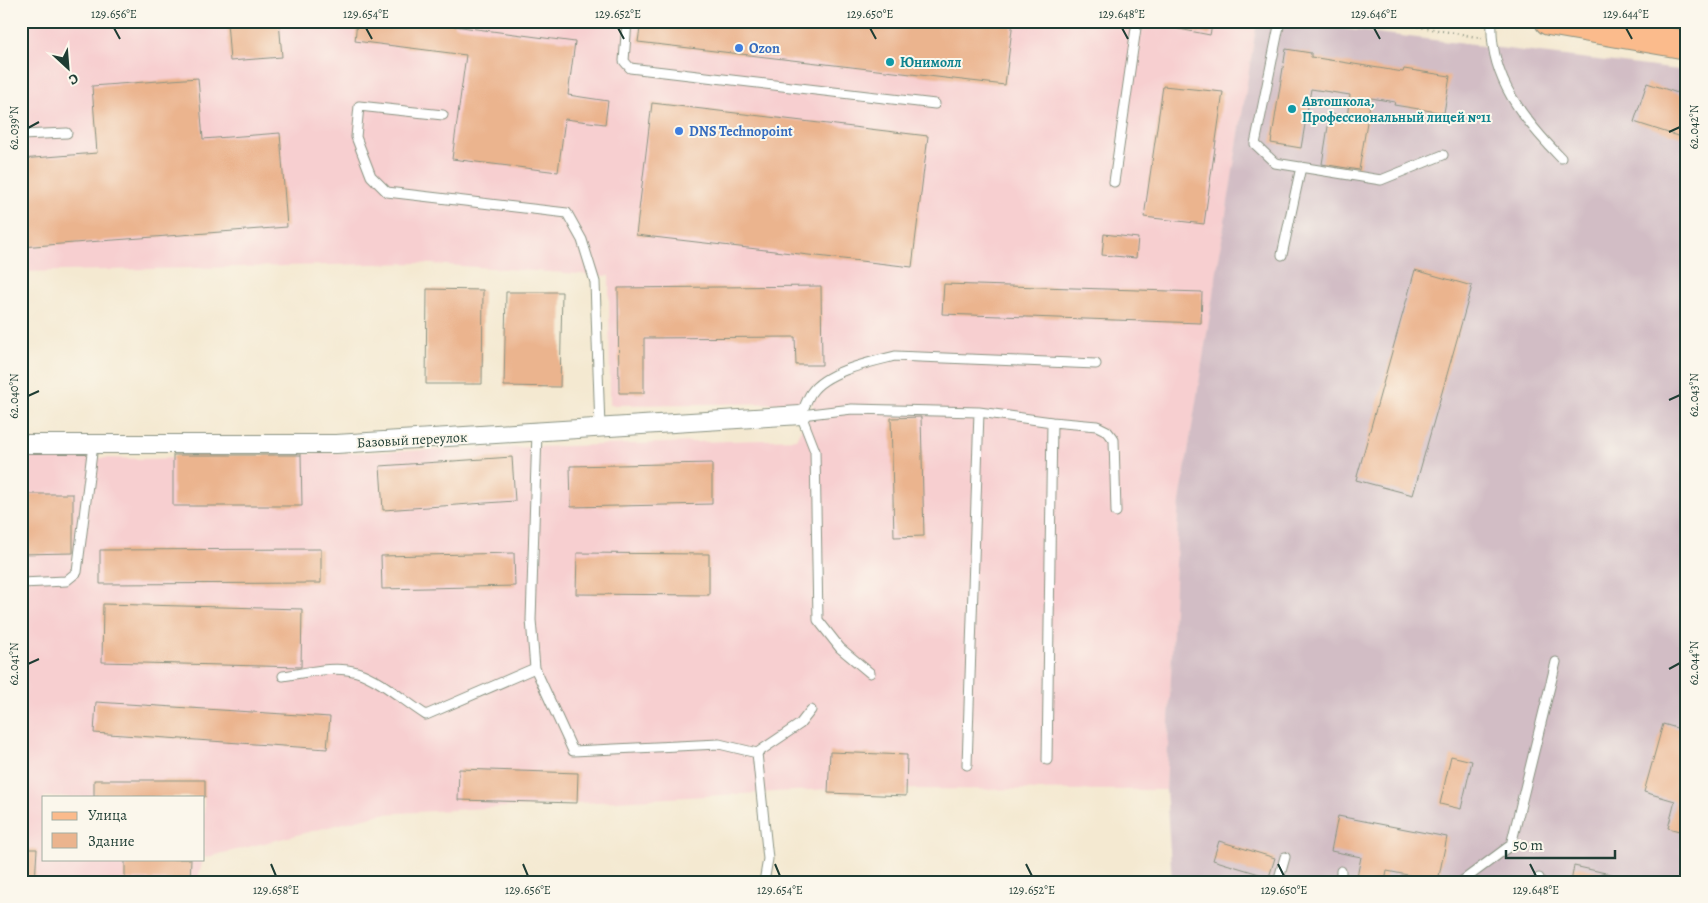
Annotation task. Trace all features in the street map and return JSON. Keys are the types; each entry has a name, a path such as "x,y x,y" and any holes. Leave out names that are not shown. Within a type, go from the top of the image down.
{"main road":[{"path":"1549,21 1687,45"}],"street":[{"name":"Базовый переулок","path":"21,444 336,444 801,415"}],"lane":[{"path":"608,21 627,22 624,61 630,68 935,104"},
{"path":"1114,182 1137,21"},
{"path":"1280,21 1256,144 1275,163 1381,180 1443,155"},
{"path":"1492,21 1491,39 1497,65 1510,96 1532,128 1561,158"},
{"path":"443,115 359,106 356,137 372,176 387,192 567,213 582,240 595,282 600,428"},
{"path":"21,135 67,133"},
{"path":"1282,255 1301,167"},
{"path":"870,673 840,648 818,620 815,451 801,415 812,392 832,377 864,364 896,356 1096,364"},
{"path":"801,415 852,409 979,412 1098,426 1107,431 1114,440 1116,512"},
{"path":"967,765 979,412"},
{"path":"1048,760 1052,422"},
{"path":"537,432 531,620 535,668 573,751 719,744 757,753 800,724 811,710"},
{"path":"21,583 66,581 77,572 93,445"},
{"path":"1461,882 1511,845 1556,662"},
{"path":"283,676 337,670 356,671 375,680 426,716 535,668"},
{"path":"757,753 768,859 764,882"},
{"path":"1278,882 1285,857"},
{"path":"1340,882 1341,871"}],"path":[{"path":"1388,21 1491,39"}],"shaded area":[{"path":"21,21 1257,21 1178,514 1166,790 830,789 381,814 205,858 205,796 42,796 42,860 203,860 197,882 21,882 21,456 145,459 796,439 814,403 610,405 609,276 417,263 21,272"},
{"path":"1257,21 1278,21 1687,71 1687,882 1172,882 1166,790 1178,514"}],"building":[{"path":"227,21 279,21 282,57 230,61"},
{"path":"357,21 455,21 454,26 575,42 568,95 608,101 605,124 565,119 558,172 452,159 466,55 355,41"},
{"name":"Юнимолл","path":"641,21 1013,21 1005,85 638,42"},
{"path":"1170,21 1213,21 1210,35 1169,27"},
{"name":"Автошкола, Профессиональный лицей №11","path":"1286,49 1311,53 1311,57 1403,72 1404,69 1450,76 1444,113 1394,105 1395,102 1371,98 1359,170 1322,164 1330,114 1347,117 1350,95 1311,89 1301,148 1271,143"},
{"path":"198,78 203,139 280,133 287,227 21,247 21,159 97,153 92,86"},
{"path":"1647,83 1687,96 1687,139 1634,122"},
{"path":"1163,86 1223,92 1204,224 1144,217"},
{"path":"652,103 928,136 912,267 636,235"},
{"path":"1104,234 1138,238 1136,258 1102,255"},
{"path":"1415,270 1472,286 1413,495 1356,480"},
{"path":"944,284 1202,292 1201,323 942,314"},
{"path":"821,286 822,365 796,365 795,337 644,338 644,393 619,393 618,288"},
{"path":"427,289 483,290 482,384 426,384"},
{"path":"506,292 562,292 560,387 504,386"},
{"path":"921,417 924,536 894,537 891,418"},
{"path":"173,455 301,455 302,506 173,506"},
{"path":"512,457 515,501 383,510 380,466"},
{"path":"712,463 712,504 571,507 570,466"},
{"path":"21,494 73,494 73,553 21,554"},
{"path":"321,549 321,583 100,584 100,550"},
{"path":"514,553 515,586 382,589 381,556"},
{"path":"577,553 709,554 709,595 576,594"},
{"path":"103,604 302,609 301,667 102,662"},
{"path":"96,702 330,717 327,749 94,733"},
{"path":"1663,724 1687,731 1687,833 1668,828 1675,801 1644,792"},
{"path":"830,752 907,755 906,796 828,793"},
{"path":"1451,756 1472,761 1461,809 1440,804"},
{"path":"459,769 578,773 577,803 458,800"},
{"path":"94,780 205,780 205,796 94,796"},
{"path":"1338,816 1447,837 1438,881 1387,871 1385,882 1356,882 1361,857 1331,851"},
{"path":"1219,841 1275,858 1269,877 1213,860"},
{"path":"21,849 37,849 35,882 21,882"},
{"path":"125,860 191,860 190,880 125,879"},
{"path":"1574,866 1624,877 1623,882 1571,882"}],"place":[{"name":"Ozon","path":"739,48"},
{"name":"Юнимолл","path":"890,62"},
{"name":"Автошкола, Профессиональный лицей №11","path":"1292,109"},
{"name":"DNS Technopoint","path":"679,131"}]}
